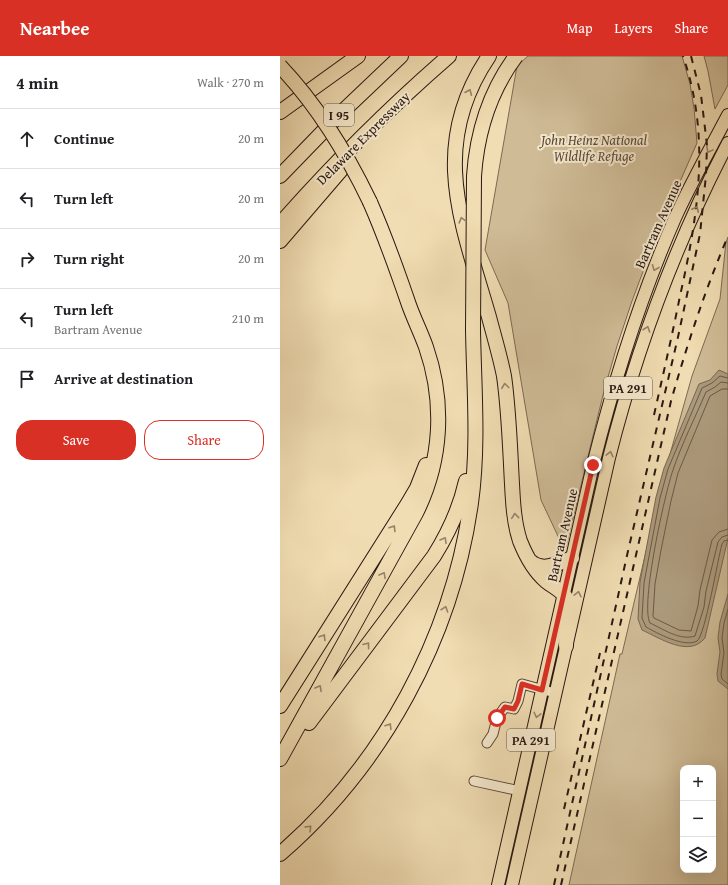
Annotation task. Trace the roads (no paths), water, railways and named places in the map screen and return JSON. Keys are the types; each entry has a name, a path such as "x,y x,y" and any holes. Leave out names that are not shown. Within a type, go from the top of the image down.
{"highway":[{"path":"280,112 358,56"},
{"name":"I 95","path":"280,176 336,117 401,56"},
{"name":"Delaware Expressway","path":"280,224 336,162 449,56"},
{"path":"490,56 472,86 461,118 455,153 455,186 461,216 502,366 506,395 515,523 520,541 530,561 542,577 564,595 567,601 566,646"},
{"path":"280,854 324,812 370,756 402,704 432,644 457,570 471,503 475,450 476,421 474,397 473,330 474,176 476,152 481,129 492,96 501,78 516,56"},
{"path":"280,66 305,95 329,127 347,156 370,202 426,347 438,404 439,423 437,446 429,482 421,503 411,524 280,759"},
{"path":"280,241 398,103"},
{"path":"280,706 408,505 424,471 432,436 433,402 428,372 412,312"},
{"path":"280,768 315,715 428,564 446,537 459,507 467,476 474,397"},
{"path":"530,561 538,567 546,567 572,558"}],"main road":[{"name":"Bartram Avenue","path":"498,885 609,402 639,308 676,217 728,115"},
{"name":"Bartram Avenue","path":"512,885 609,458 630,380 667,275 690,221 728,143"}],"lane":[{"path":"487,743 493,734 497,718 505,707 514,709 518,701 522,684 555,693"},
{"path":"474,781 520,791"}],"water":[{"path":"719,370 728,374 728,538 705,638 698,644 683,646 666,641 642,630 638,619 640,582 656,497 664,468 699,384 710,380"},
{"path":"728,594 728,689 718,681 717,674 720,652 718,638 720,622"}],"railway":[{"path":"654,415 671,341 692,236 699,176 697,116 692,86 683,56"},
{"path":"554,885 700,234 706,175 707,145 701,95 691,56"},
{"path":"561,885 671,401 697,318 728,236"},
{"path":"564,809 600,653"}],"park label":[{"name":"John Heinz National Wildlife Refuge","path":"594,148"}]}
